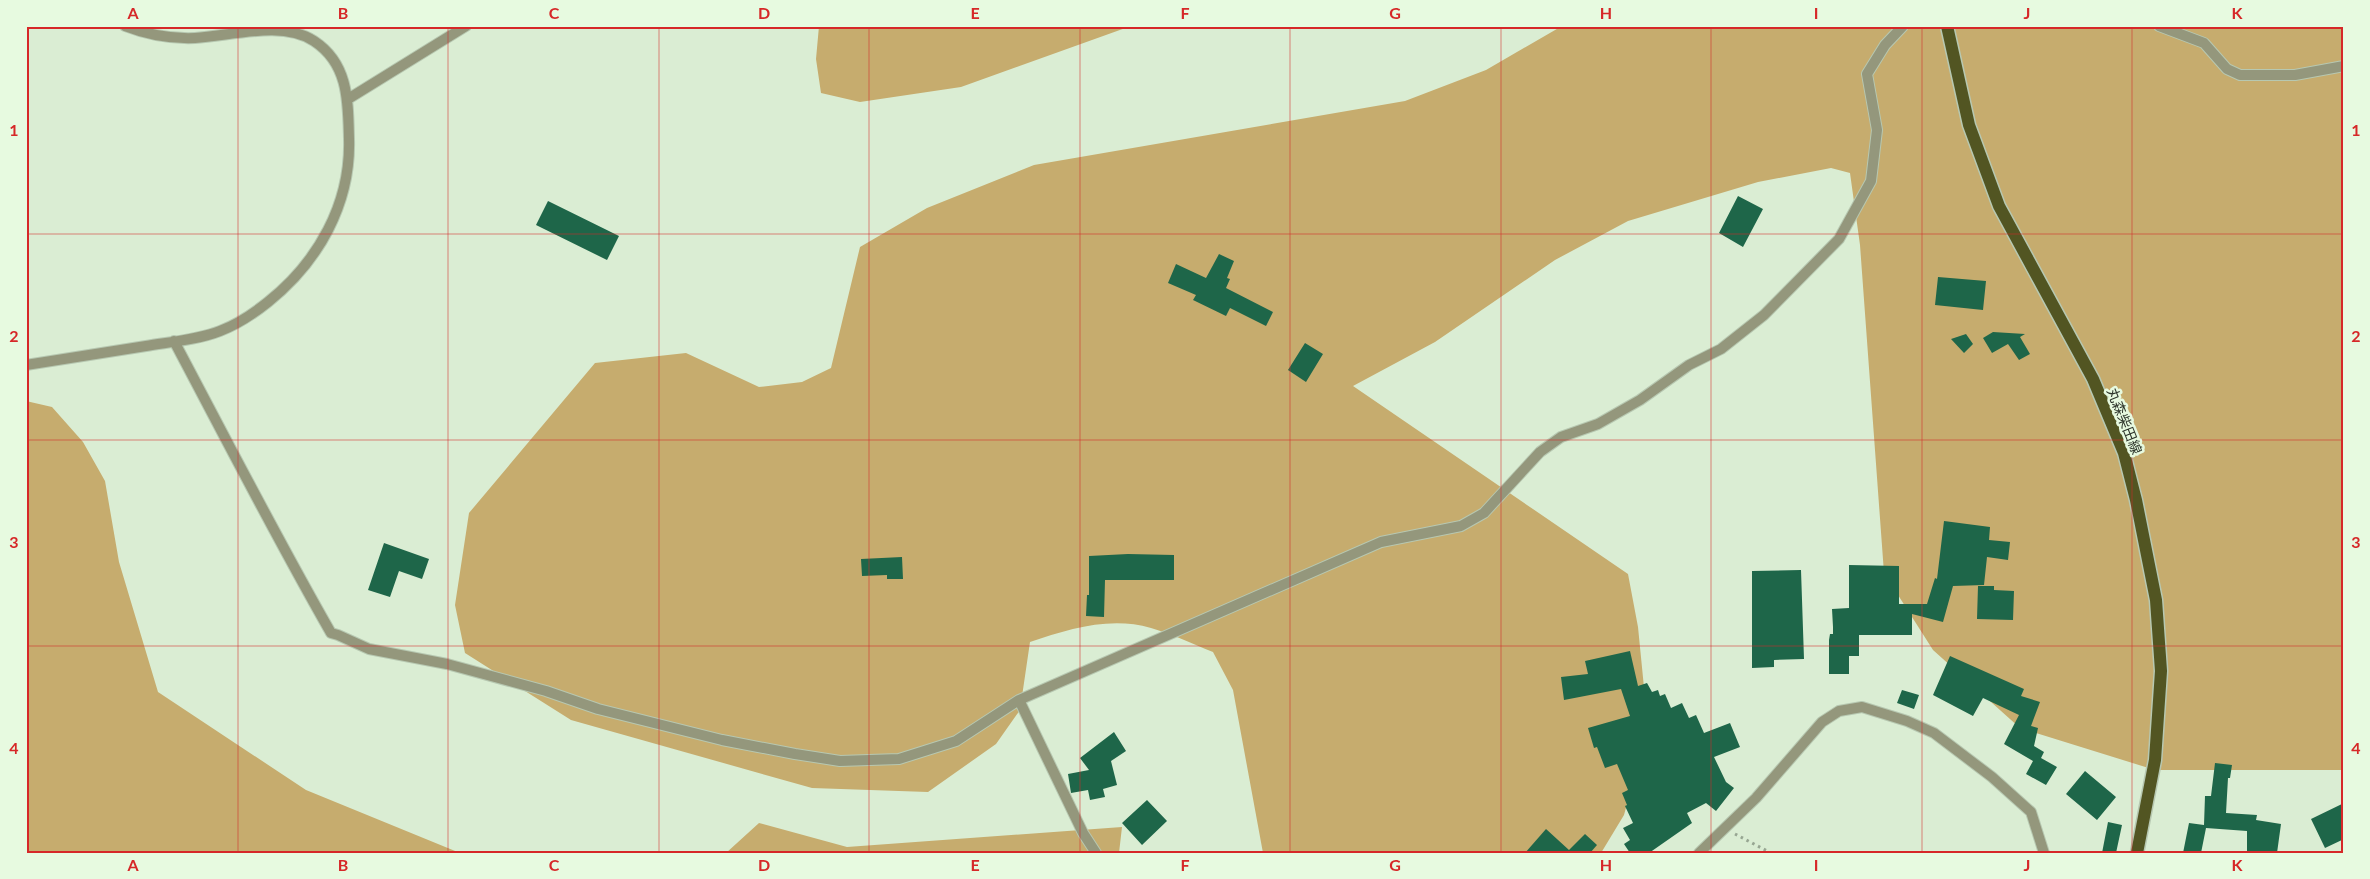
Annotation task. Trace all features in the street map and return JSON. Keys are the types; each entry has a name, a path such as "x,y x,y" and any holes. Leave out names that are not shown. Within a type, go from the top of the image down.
{"main road":[{"name":"丸森柴田線","path":"1947,26 1969,125 1999,206 2092,379 2124,453 2136,500 2156,600 2161,671 2155,760 2137,853"}],"street":[{"path":"26,365 219,332 247,319 287,286 308,262 327,235 343,193 350,153 348,99 338,69 329,53 313,40 292,32 239,32 195,38 152,36 125,26"},
{"path":"348,99 466,26"},
{"path":"174,341 263,507 276,537 330,633 369,649 446,664 546,691 598,709 722,740 840,761 899,759 956,741 1019,700 1381,542 1462,526 1484,513 1540,452 1561,437 1598,424 1640,400 1688,365 1721,349 1764,315 1839,239 1871,181 1877,130 1867,74 1885,45 1903,26"},
{"path":"2159,26 2204,43 2227,69 2240,75 2295,75 2344,66"},
{"path":"1019,700 1083,833 1096,853"},
{"path":"1699,853 1756,798 1822,722 1839,711 1862,708 1907,721 1934,733 1992,777 2031,812 2044,853"}],"path":[{"path":"1726,829 1771,853"}],"shaded area":[{"path":"819,26 1131,26 961,87 860,102 821,93 816,59"},
{"path":"1562,26 2344,26 2344,770 2155,770 2020,728 1933,650 1884,573 1860,245 1850,173 1831,168 1758,182 1628,221 1555,260 1435,342 1353,386 1628,574 1638,627 1648,728 1624,815 1601,853 1263,853 1233,690 1213,652 1167,633 1136,625 1120,623 1090,626 1030,642 1020,710 996,744 928,792 812,788 571,720 465,653 455,605 469,513 595,363 686,353 759,387 802,382 831,368 860,247 927,208 1034,165 1405,101 1486,70"},
{"path":"26,401 52,407 83,442 105,481 119,562 158,692 306,790 460,853 26,853"},
{"path":"759,823 847,847 1122,827 1119,853 726,853"}],"building":[{"path":"1738,196 1763,209 1743,247 1719,233"},
{"path":"548,201 619,236 607,260 536,225"},
{"path":"1219,254 1234,261 1227,278 1230,279 1226,288 1273,312 1266,326 1230,308 1226,316 1193,300 1196,295 1168,283 1176,264 1206,278"},
{"path":"1938,277 1986,281 1983,310 1935,305"},
{"path":"1993,332 2025,334 2020,337 2030,354 2019,360 2008,344 1992,353 1983,338"},
{"path":"1966,334 1973,344 1964,353 1951,339"},
{"path":"1305,343 1323,354 1306,382 1288,370"},
{"path":"1944,521 1990,527 1989,540 2010,542 2008,560 1987,557 1984,585 1953,586 1943,622 1912,614 1912,635 1859,635 1859,656 1849,656 1849,674 1829,674 1829,640 1830,634 1833,634 1832,609 1849,608 1849,565 1899,566 1899,604 1927,604 1935,578 1937,579"},
{"path":"384,543 429,559 422,579 399,571 390,597 368,590"},
{"path":"1128,554 1174,555 1174,580 1105,580 1104,617 1086,616 1087,595 1089,595 1089,556"},
{"path":"902,557 903,579 887,579 887,575 862,576 861,559"},
{"path":"1801,570 1804,659 1774,660 1774,667 1752,668 1752,571"},
{"path":"1978,586 1994,586 1994,590 2014,591 2013,620 1977,619"},
{"path":"1630,651 1638,686 1647,683 1652,692 1658,690 1660,696 1665,694 1671,708 1682,703 1689,718 1696,715 1704,733 1730,723 1740,747 1714,757 1726,782 1734,788 1716,811 1706,803 1687,813 1692,823 1649,853 1630,853 1624,844 1630,840 1623,828 1633,823 1625,806 1627,805 1622,793 1628,790 1617,764 1605,768 1597,747 1594,748 1588,728 1630,716 1621,689 1564,700 1561,677 1588,674 1585,661"},
{"path":"1950,656 2024,689 2021,696 2040,702 2031,726 2038,728 2034,746 2044,752 2041,758 2057,767 2046,785 2026,774 2033,761 2004,744 2019,715 1983,698 1973,716 1933,695"},
{"path":"1902,690 1919,695 1914,709 1897,703"},
{"path":"1114,732 1126,751 1111,761 1117,785 1103,789 1105,797 1090,800 1088,790 1071,793 1068,774 1089,770 1080,758"},
{"path":"2215,763 2232,765 2230,778 2228,778 2226,813 2257,815 2256,820 2281,824 2277,853 2247,853 2247,831 2206,828 2201,853 2183,853 2189,823 2204,825 2205,796 2211,796"},
{"path":"2085,771 2116,797 2097,820 2066,794"},
{"path":"1147,800 1167,821 1142,845 1122,823"},
{"path":"2344,803 2344,839 2325,848 2311,819"},
{"path":"2108,822 2122,825 2116,853 2102,853"},
{"path":"1546,829 1569,850 1585,834 1597,845 1590,853 1525,853"}]}
